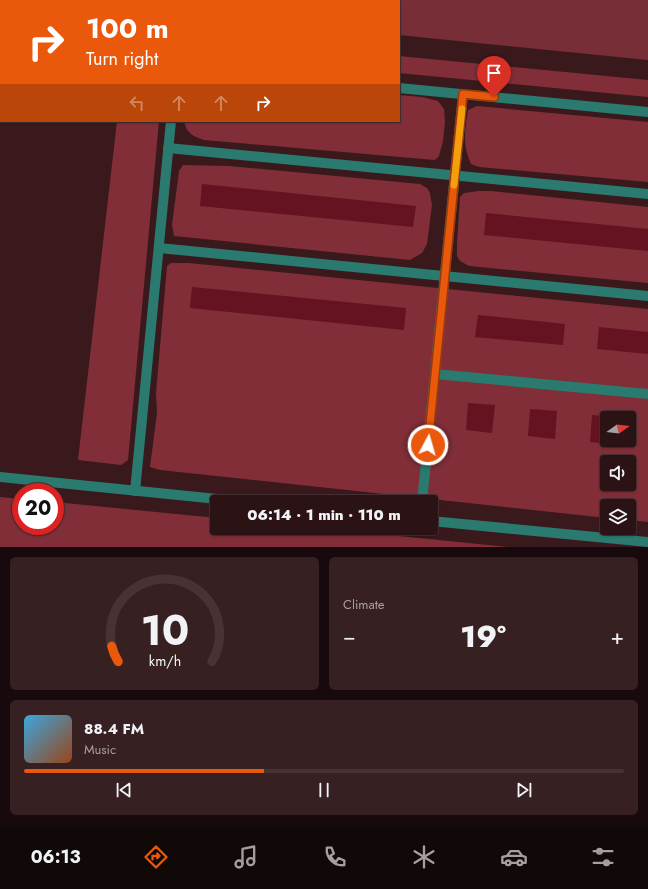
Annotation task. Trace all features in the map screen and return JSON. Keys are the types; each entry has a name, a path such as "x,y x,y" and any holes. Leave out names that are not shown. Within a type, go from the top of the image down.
{"lane":[{"path":"400,88 648,112"},
{"path":"423,495 463,94"},
{"path":"135,491 171,122"},
{"path":"168,148 648,194"},
{"path":"159,248 648,296"},
{"path":"435,374 648,394"},
{"path":"0,477 210,498"},
{"path":"438,522 648,542"}],"shaded area":[{"path":"400,0 648,0 648,60 400,35"},
{"path":"400,56 648,80 648,97 400,73"},
{"path":"400,95 422,97 438,101 444,109 445,122 443,141 439,156 435,160 204,140 191,134 184,122 400,122"},
{"path":"477,106 648,122 648,182 479,167 471,164 466,150 465,131 468,110"},
{"path":"117,122 159,122 128,460 121,465 78,460"},
{"path":"183,165 229,166 420,184 427,188 430,193 432,205 427,244 422,253 410,260 174,236 172,225 179,171"},
{"path":"479,191 648,207 648,283 469,266 460,261 457,256 460,197 464,193"},
{"path":"171,263 189,263 648,309 648,522 636,521 636,499 600,499 600,517 438,500 438,495 393,495 160,470 150,467 157,413 156,393 167,266"},
{"path":"0,497 12,498 12,535 64,535 64,503 210,517 210,535 389,535 508,547 0,547"}],"building":[{"path":"202,184 416,206 413,227 200,206"},
{"path":"486,213 648,229 648,251 484,235"},
{"path":"192,287 406,308 404,330 190,308"},
{"path":"478,315 565,324 563,345 475,337"},
{"path":"599,327 648,332 648,354 597,349"},
{"path":"468,403 495,405 492,433 466,430"},
{"path":"530,409 557,411 555,439 528,436"},
{"path":"592,415 600,416 600,443 590,442"}],"slow traffic":[{"path":"454,185 462,109"}],"route":[{"path":"428,445 463,94 494,97"}]}
